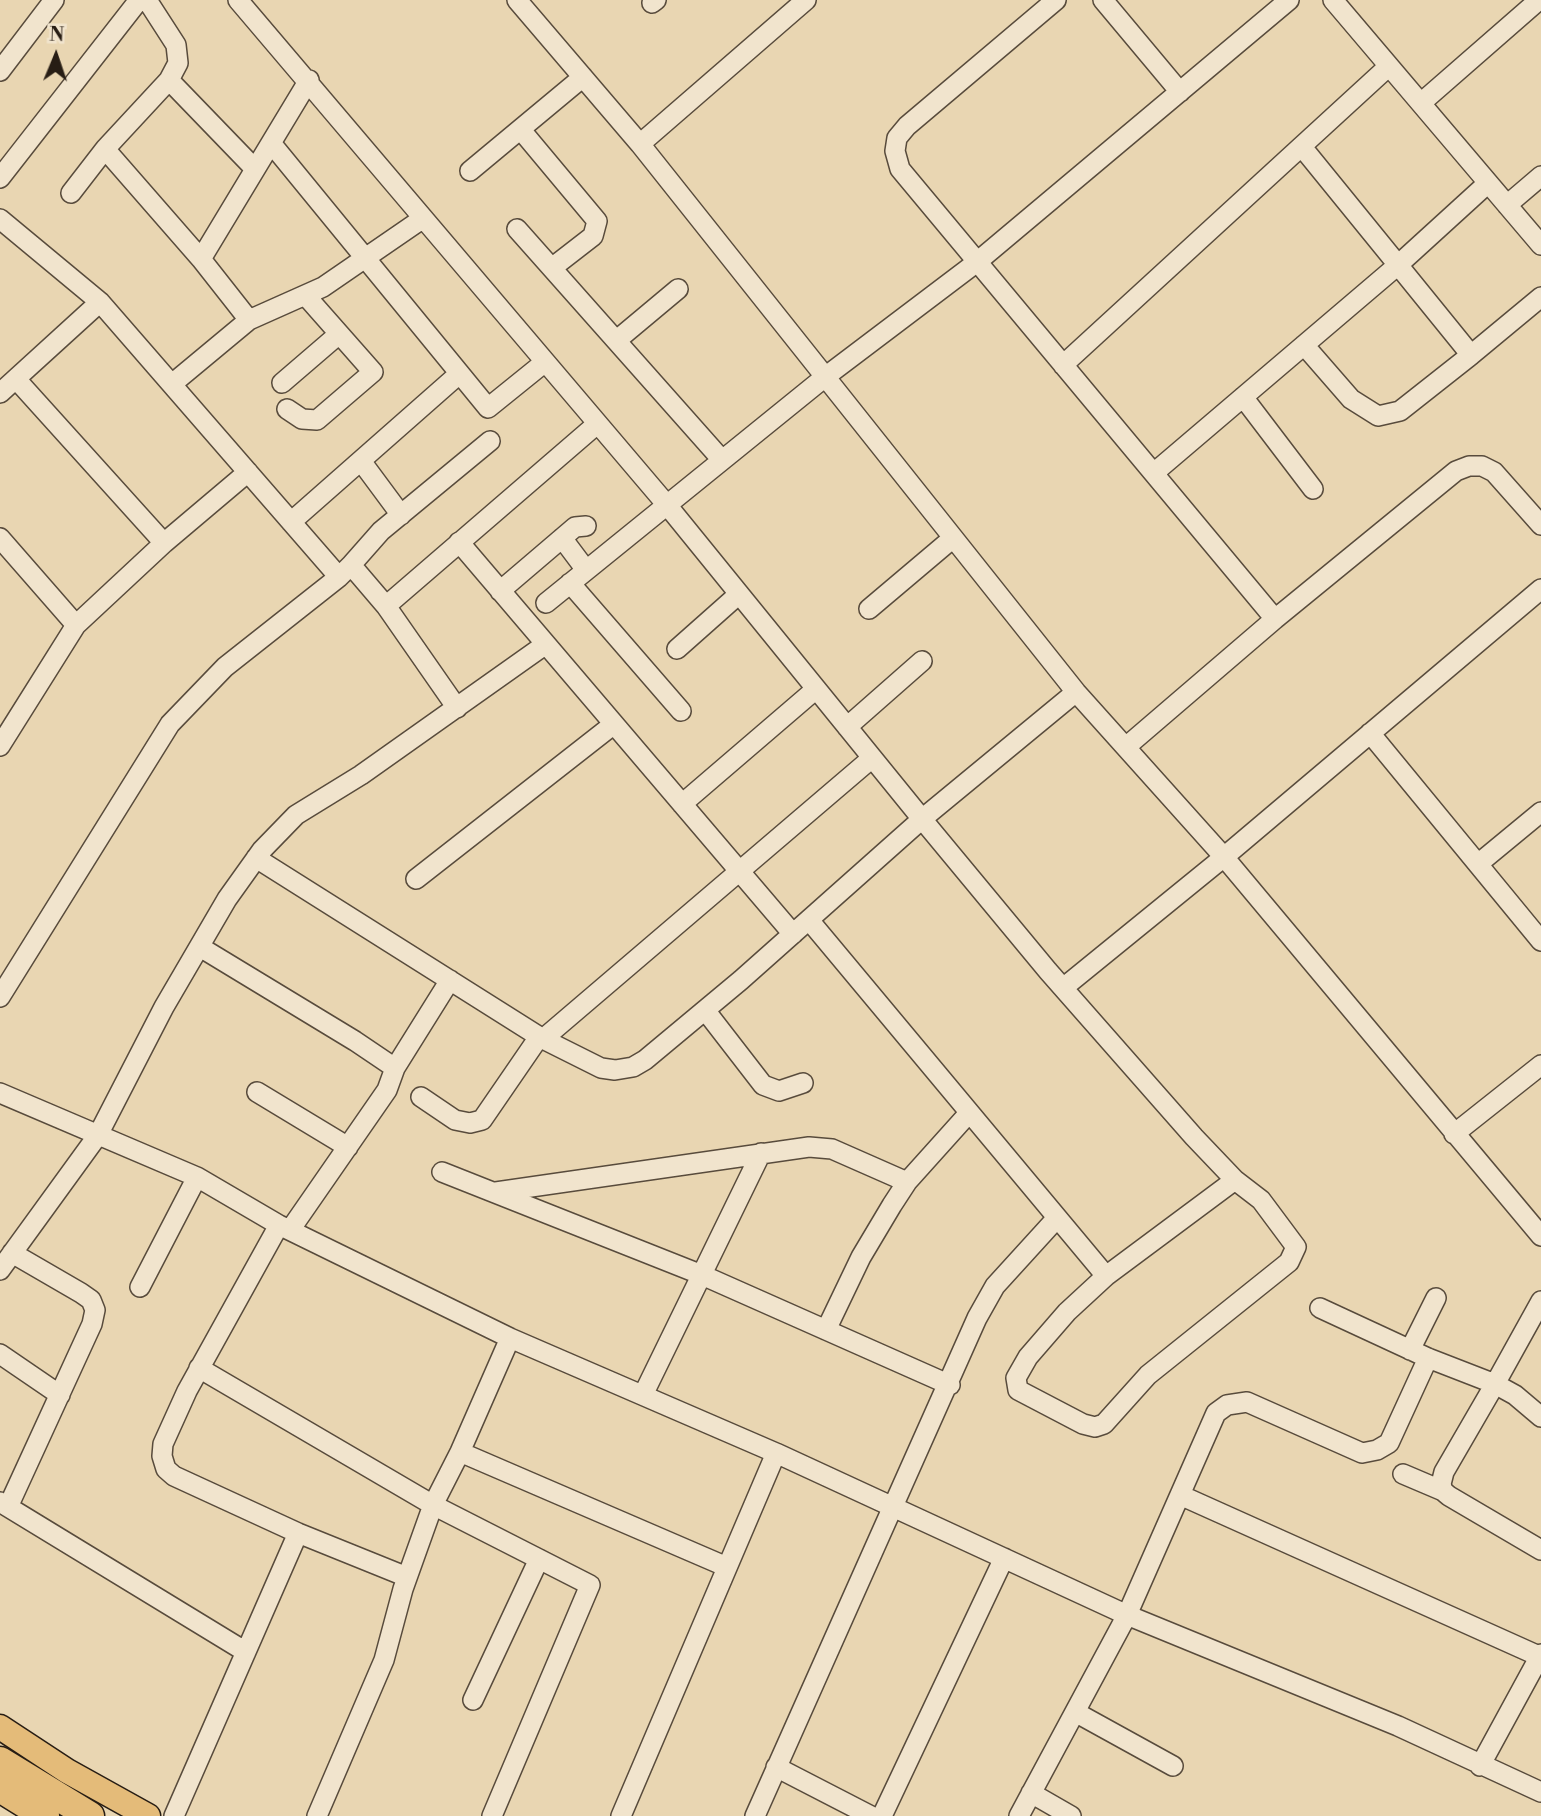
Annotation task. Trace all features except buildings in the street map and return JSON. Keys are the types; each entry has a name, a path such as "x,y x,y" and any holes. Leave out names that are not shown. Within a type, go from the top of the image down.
{"highway":[{"path":"0,1761 90,1816"},
{"path":"0,1788 45,1816"}],"main road":[{"path":"0,1727 67,1771 148,1816"}],"street":[{"path":"0,71 54,0"},
{"path":"0,178 139,0"},
{"path":"71,193 105,149 169,80 178,63 176,45 147,0"},
{"path":"238,0 309,80 422,219 667,505 1063,988 1235,1180 1261,1200 1294,1240 1295,1253 1273,1276 1148,1375 1104,1424 1095,1427 1083,1424 1018,1390 1016,1378 1039,1341 1106,1276 1235,1180"},
{"path":"517,0 640,144 1076,692 1224,857 1541,1236"},
{"path":"640,144 806,0"},
{"path":"1056,0 897,138 895,151 900,169 1275,619"},
{"path":"1102,0 1180,92"},
{"path":"547,603 825,377 977,262 1290,0"},
{"path":"1421,103 1539,0"},
{"path":"1344,4 1389,66 1541,246"},
{"path":"1063,365 1389,66"},
{"path":"470,171 583,77"},
{"path":"169,80 255,169"},
{"path":"201,259 309,80"},
{"path":"520,130 597,220 593,236 553,267"},
{"path":"271,143 488,408 545,362"},
{"path":"1302,147 1471,355"},
{"path":"105,149 201,259 249,320"},
{"path":"1507,205 1541,176"},
{"path":"1155,472 1398,265 1488,183"},
{"path":"172,384 249,320 306,296 422,219"},
{"path":"4,228 100,302 291,522 386,606 457,708"},
{"path":"517,229 722,460"},
{"path":"617,340 678,289"},
{"path":"287,409 302,419 317,420 373,372 306,296"},
{"path":"1304,345 1351,399 1378,416 1400,411 1541,297"},
{"path":"0,393 100,302"},
{"path":"282,383 339,334"},
{"path":"291,522 459,374"},
{"path":"16,379 164,543"},
{"path":"1243,397 1313,489"},
{"path":"386,606 597,424"},
{"path":"0,998 170,724 199,691 226,667 345,571 401,515 489,441"},
{"path":"361,461 401,515"},
{"path":"1127,746 1275,619 1456,471 1469,466 1482,466 1494,472 1541,525"},
{"path":"0,746 76,625 164,543 248,472"},
{"path":"500,591 575,527 586,526"},
{"path":"0,538 76,625"},
{"path":"562,538 586,570"},
{"path":"869,609 953,538"},
{"path":"459,542 793,934"},
{"path":"570,583 681,711"},
{"path":"1063,988 1224,857 1541,589"},
{"path":"677,649 739,594"},
{"path":"0,1270 98,1135 164,1007 256,858 296,815 457,708 546,644"},
{"path":"847,727 922,661"},
{"path":"682,804 816,689"},
{"path":"256,858 541,1038 601,1068 633,1067 705,1010 922,819 1076,692"},
{"path":"416,879 614,724"},
{"path":"1370,733 1541,941"},
{"path":"421,1097 455,1119 470,1123 482,1120 541,1038 872,758"},
{"path":"1478,864 1541,812"},
{"path":"809,920 1106,1276"},
{"path":"200,947 344,1033 395,1068"},
{"path":"407,1577 298,1533 174,1476 166,1469 162,1456 163,1444 199,1368 284,1228 348,1147 387,1090 395,1068 450,980"},
{"path":"705,1010 763,1085 779,1091 803,1083"},
{"path":"1454,1134 1541,1065"},
{"path":"257,1092 348,1147"},
{"path":"0,1093 197,1177 284,1228 510,1338 776,1453 1127,1615 1398,1726 1541,1792"},
{"path":"826,1330 867,1247 907,1182 969,1113"},
{"path":"495,1193 809,1147 832,1149 907,1182"},
{"path":"643,1395 761,1153"},
{"path":"442,1172 702,1275 950,1385"},
{"path":"140,1287 197,1177"},
{"path":"755,1816 892,1506 950,1385 977,1318 995,1286 1056,1219"},
{"path":"12,1253 82,1293 91,1300 95,1310 92,1324 60,1395 4,1504 246,1652"},
{"path":"1019,1816 1127,1615 1216,1413 1227,1405 1247,1402 1362,1453 1377,1450 1389,1443 1436,1298"},
{"path":"1443,1491 1444,1472 1541,1301"},
{"path":"1320,1308 1419,1354 1494,1384 1521,1399 1541,1417"},
{"path":"317,1816 384,1661 407,1577 433,1505 460,1452 510,1338"},
{"path":"0,1354 60,1395"},
{"path":"199,1368 433,1505 590,1585 492,1816"},
{"path":"460,1452 727,1567"},
{"path":"621,1816 776,1453"},
{"path":"1403,1474 1443,1491 1541,1550"},
{"path":"1180,1495 1541,1655 1480,1766"},
{"path":"174,1816 298,1533"},
{"path":"882,1816 1004,1558"},
{"path":"473,1700 539,1559"},
{"path":"1075,1712 1173,1766"},
{"path":"776,1767 871,1816"},
{"path":"1031,1793 1071,1816"}]}
